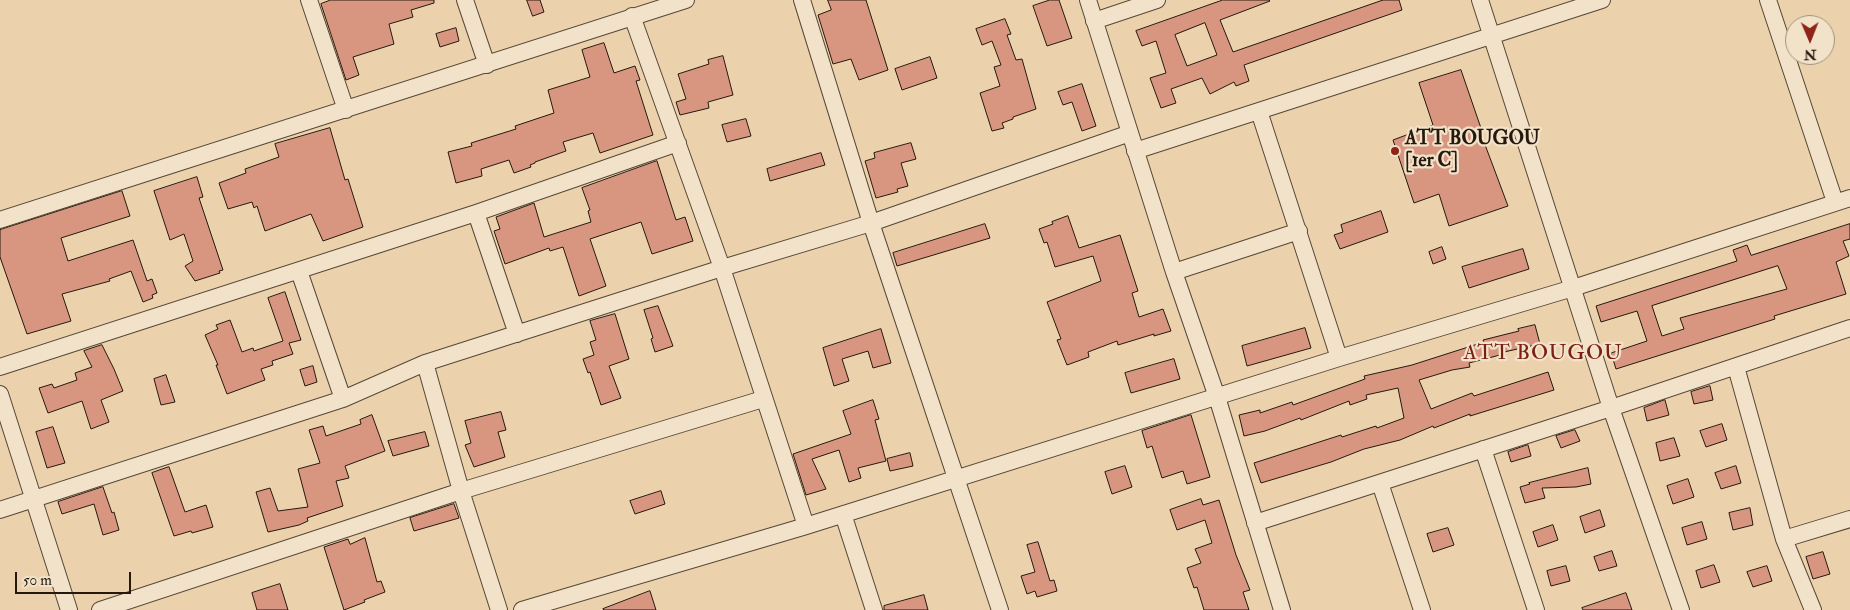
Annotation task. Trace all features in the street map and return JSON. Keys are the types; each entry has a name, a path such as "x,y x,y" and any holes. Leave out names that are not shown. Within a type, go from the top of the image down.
{"street":[{"path":"308,0 346,110"},
{"path":"465,0 487,65"},
{"path":"0,220 686,0"},
{"path":"802,0 871,223 1000,610"},
{"path":"1088,0 1174,272 1217,396 1282,610"},
{"path":"1094,21 1158,0"},
{"path":"1480,0 1611,408 1681,610"},
{"path":"1135,151 1602,0"},
{"path":"522,610 806,526 1339,358 1573,288 1843,200 1768,0"},
{"path":"632,16 722,268 763,399 806,526"},
{"path":"1259,111 1339,358"},
{"path":"0,510 343,399 425,363 722,268 871,223 1130,133"},
{"path":"0,367 476,213 678,143"},
{"path":"476,213 517,334"},
{"path":"1174,272 1299,231"},
{"path":"299,271 343,399"},
{"path":"1255,523 1611,408 1850,328"},
{"path":"425,363 461,491 499,610"},
{"path":"1736,367 1784,539 1813,610"},
{"path":"0,394 69,610"},
{"path":"100,610 461,491 763,399"},
{"path":"1483,449 1536,610"},
{"path":"1380,483 1422,610"},
{"path":"843,514 874,610"},
{"path":"1784,539 1850,519"}],"building":[{"path":"331,0 434,0 434,3 411,10 413,17 389,24 394,44 353,57 359,75 346,80 321,4"},
{"path":"527,0 540,0 544,12 533,16"},
{"path":"828,0 866,0 888,70 859,80 851,59 833,64 818,15 831,10"},
{"path":"1050,0 1059,0 1072,38 1047,46 1033,6"},
{"path":"1223,0 1269,0 1220,20 1233,52 1383,0 1399,0 1402,10 1244,65 1249,81 1236,86 1234,82 1210,94 1202,78 1171,89 1176,103 1161,108 1150,78 1166,73 1156,41 1142,46 1136,31","holes":["1205,23 1217,55 1187,66 1175,35"]},
{"path":"1005,19 1011,34 1007,35 1016,60 1022,59 1036,109 1013,117 1013,119 1002,123 1004,128 992,131 980,93 1000,86 994,67 1001,65 992,41 982,45 976,29"},
{"path":"456,28 459,41 440,47 436,34"},
{"path":"604,43 614,73 635,66 640,80 636,81 653,135 600,153 593,133 563,142 566,151 535,162 530,165 531,167 514,173 509,160 481,169 482,176 456,183 448,152 472,146 471,143 516,129 515,126 554,113 548,90 590,77 582,50"},
{"path":"723,56 733,95 708,102 709,108 680,115 676,102 686,99 678,74 709,64 708,60"},
{"path":"930,57 937,78 902,90 895,69"},
{"path":"1461,70 1483,134 1481,134 1508,206 1449,226 1439,194 1414,203 1393,140 1433,125 1419,83"},
{"path":"1082,84 1096,126 1082,131 1072,102 1063,105 1058,92"},
{"path":"746,119 751,136 727,142 722,125"},
{"path":"330,128 345,180 348,179 363,227 323,241 311,214 265,231 257,206 254,208 252,202 228,209 219,183 246,173 245,169 279,157 275,144"},
{"path":"911,143 916,159 901,163 908,186 897,189 898,192 876,198 865,161 875,158 874,153"},
{"path":"821,153 825,165 770,181 767,169"},
{"path":"657,161 676,220 685,217 693,241 652,254 641,222 590,239 606,286 579,296 563,247 550,251 549,248 505,264 494,231 500,229 496,217 534,203 544,237 591,222 588,211 590,210 582,188"},
{"path":"197,177 203,197 199,198 223,270 219,271 220,273 195,281 185,266 193,261 184,234 170,240 154,191"},
{"path":"122,191 130,216 61,238 68,261 133,240 147,281 152,279 157,293 152,295 153,298 143,302 131,271 109,279 110,281 62,294 71,321 27,334 0,257 0,230"},
{"path":"1381,211 1388,232 1340,249 1334,235 1343,232 1341,225"},
{"path":"1068,216 1079,248 1120,235 1138,291 1132,293 1139,317 1163,309 1171,331 1118,345 1117,341 1088,352 1089,357 1067,365 1057,340 1061,339 1047,302 1101,281 1093,256 1055,267 1047,242 1044,243 1039,229"},
{"path":"985,224 990,238 897,266 893,253"},
{"path":"1850,224 1850,239 1843,241 1849,256 1836,262 1846,294 1774,316 1775,319 1616,369 1611,353 1647,341 1637,311 1601,322 1596,306 1737,261 1733,250 1747,245 1751,255","holes":["1778,266 1787,289 1680,318 1684,329 1662,336 1652,306"]},
{"path":"1442,247 1446,259 1433,264 1429,252"},
{"path":"1523,249 1529,269 1469,288 1462,267"},
{"path":"285,292 301,340 289,343 293,354 272,361 273,365 261,369 265,380 227,394 216,365 218,365 205,335 218,329 216,325 230,320 242,352 253,348 254,351 283,341 268,298"},
{"path":"658,306 673,346 655,352 651,339 653,338 644,310"},
{"path":"615,314 629,359 609,366 621,398 601,405 590,372 588,373 583,359 594,355 590,342 596,340 590,321"},
{"path":"1535,325 1540,344 1504,352 1504,354 1469,363 1470,367 1452,370 1419,380 1431,409 1472,393 1474,396 1548,372 1554,390 1470,416 1470,414 1434,428 1433,426 1400,440 1364,449 1331,462 1261,483 1254,463 1341,435 1342,437 1376,426 1377,428 1404,418 1398,388 1366,395 1367,399 1350,405 1349,401 1301,420 1300,418 1265,431 1244,436 1239,415 1260,410 1260,413 1292,402 1293,405 1365,379 1364,376 1412,365 1484,342 1483,340"},
{"path":"1305,328 1311,348 1247,366 1242,346"},
{"path":"881,329 891,363 873,368 868,351 842,359 849,381 834,386 823,348"},
{"path":"102,345 123,391 101,400 109,422 91,429 82,401 48,413 39,388 52,384 54,388 77,380 75,373 92,367 84,351"},
{"path":"1174,359 1180,379 1131,393 1125,373"},
{"path":"313,366 317,382 305,386 300,370"},
{"path":"166,375 175,402 161,405 154,379"},
{"path":"1710,386 1713,400 1694,404 1691,392"},
{"path":"873,400 879,419 875,420 886,461 858,468 861,478 849,482 839,450 812,459 826,489 806,495 793,454 851,434 843,411"},
{"path":"1665,400 1669,415 1647,421 1644,408"},
{"path":"501,412 506,430 498,432 505,457 474,467 465,445 471,443 465,421"},
{"path":"372,415 385,451 345,466 349,478 336,481 343,506 307,518 308,521 299,525 268,532 256,492 270,488 278,511 308,507 298,469 320,463 309,430 323,426 326,436 361,424 360,420"},
{"path":"1191,415 1210,477 1187,484 1183,471 1162,478 1152,446 1147,448 1142,431"},
{"path":"1722,424 1727,440 1706,447 1700,431"},
{"path":"53,427 65,463 47,468 36,432"},
{"path":"1575,430 1580,441 1561,448 1556,436"},
{"path":"425,432 429,446 393,456 388,441"},
{"path":"1674,438 1680,456 1660,461 1656,443"},
{"path":"1528,445 1531,456 1511,462 1508,452"},
{"path":"910,453 913,466 890,471 887,459"},
{"path":"1125,466 1132,487 1112,494 1105,472"},
{"path":"1736,466 1741,483 1721,489 1715,473"},
{"path":"169,467 185,512 206,505 213,527 174,536 152,473"},
{"path":"1588,468 1591,484 1576,487 1542,488 1545,498 1525,503 1520,487"},
{"path":"1688,479 1694,497 1673,504 1667,486"},
{"path":"103,487 112,513 114,512 119,530 103,535 94,504 62,514 58,502"},
{"path":"661,491 665,504 635,514 630,501"},
{"path":"1201,499 1203,505 1219,500 1236,555 1250,590 1243,592 1249,610 1204,610 1197,587 1194,588 1187,568 1201,563 1195,549 1212,543 1205,520 1177,530 1170,510"},
{"path":"454,504 459,518 414,531 410,518"},
{"path":"1750,508 1753,525 1733,530 1729,513"},
{"path":"1600,510 1605,526 1585,533 1580,517"},
{"path":"1702,522 1707,539 1687,545 1682,528"},
{"path":"1553,525 1558,540 1538,547 1533,532"},
{"path":"1448,528 1454,545 1433,552 1427,534"},
{"path":"365,538 377,582 381,581 385,592 344,610 324,547 348,539 350,544"},
{"path":"1038,542 1050,581 1054,580 1057,591 1037,597 1035,591 1027,594 1021,576 1035,572 1027,545"},
{"path":"1612,551 1617,566 1599,571 1594,557"},
{"path":"1823,552 1830,574 1813,579 1806,557"},
{"path":"1714,565 1720,582 1701,588 1696,571"},
{"path":"1566,566 1570,581 1551,586 1547,571"},
{"path":"1767,566 1772,581 1753,587 1747,572"},
{"path":"280,584 288,610 257,610 252,593"},
{"path":"650,591 656,610 603,609"},
{"path":"1626,593 1632,610 1583,610 1582,608"},
{"path":"924,595 928,610 884,610 884,606"}],"place":[{"name":"ATT BOUGOU [1er C]","path":"1395,151"}],"district":[{"name":"ATT BOUGOU","path":"1543,354"}]}
